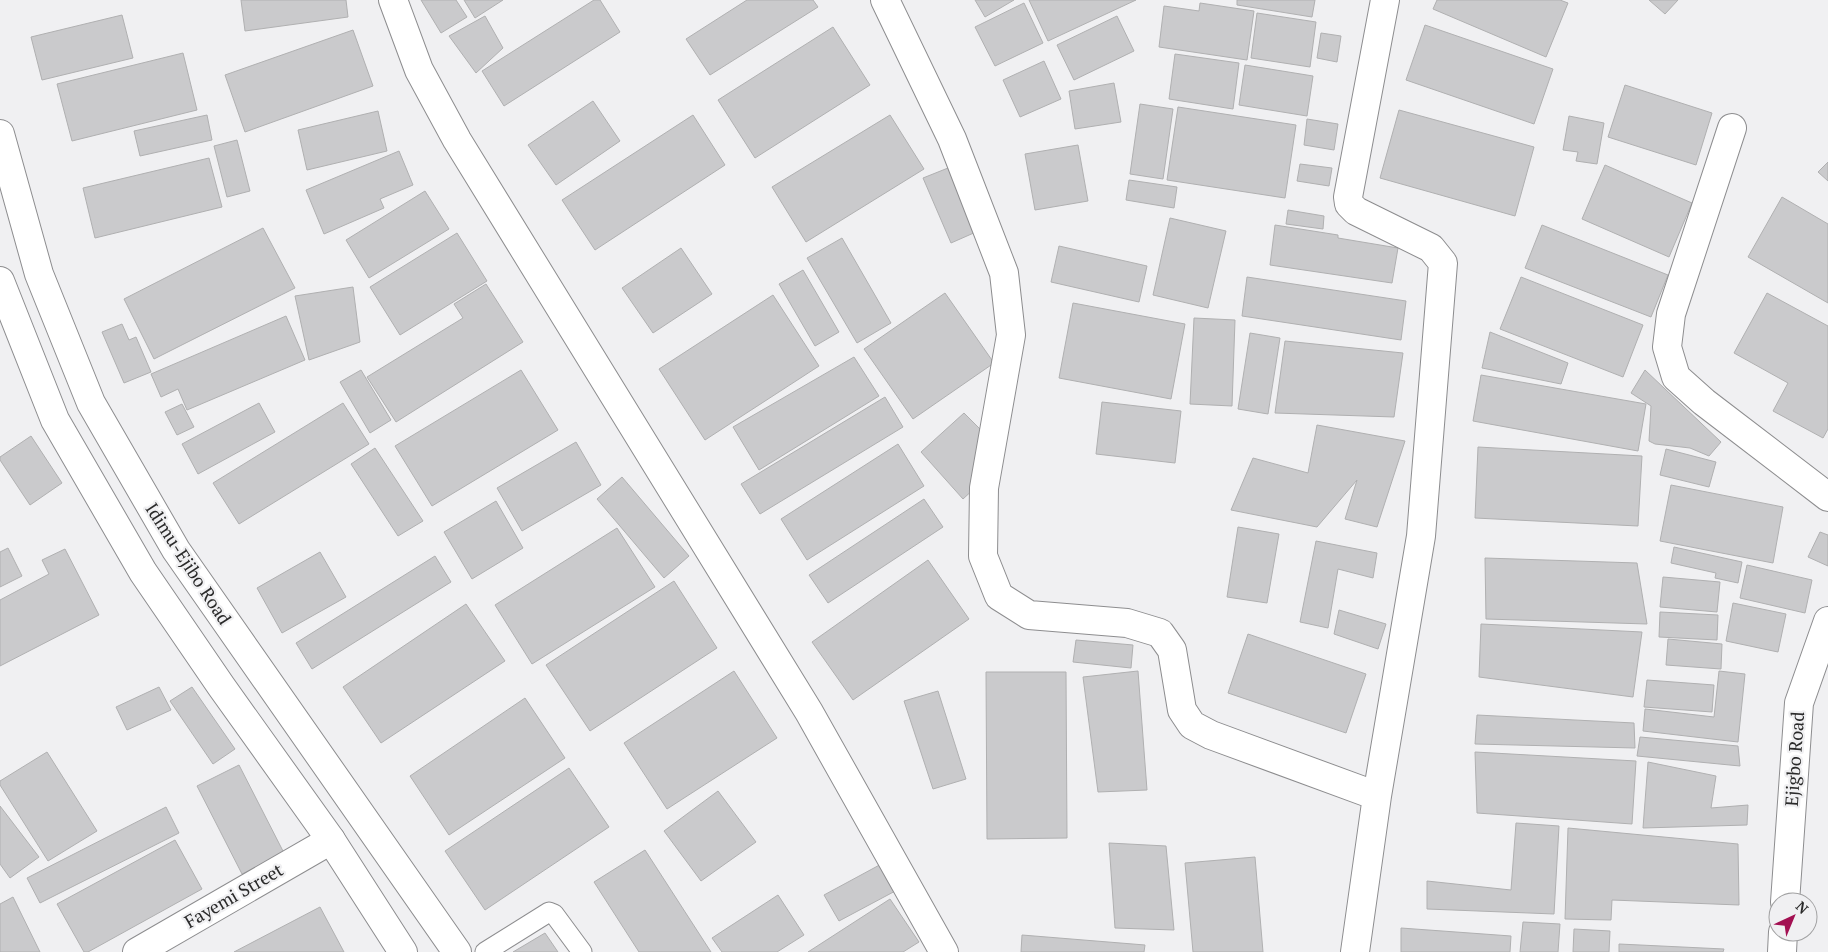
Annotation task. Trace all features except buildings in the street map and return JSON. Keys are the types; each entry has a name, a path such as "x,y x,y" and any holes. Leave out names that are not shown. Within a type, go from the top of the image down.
{"street":[{"path":"393,0 419,70 456,140 809,712 944,952"},
{"path":"885,0 952,138 1004,273 1011,335 984,488 984,556 1000,596 1029,615 1127,623 1160,632 1172,650 1182,710 1192,725 1211,735 1377,796"},
{"path":"1354,952 1377,796 1421,536 1443,263 1431,248 1356,211 1349,204 1348,197 1385,0"},
{"path":"1732,128 1671,314 1667,347 1676,377 1704,402 1828,497"},
{"name":"Idimu-Ejibo Road","path":"0,134 39,274 91,403 176,550 457,952"},
{"path":"0,281 55,420 142,572 331,840 403,952"},
{"name":"Ejigbo Road","path":"1786,892 1799,703 1828,621"},
{"name":"Fayemi Street","path":"137,952 331,840"}],"lane":[{"path":"487,951 549,912 554,914 582,952"}]}
